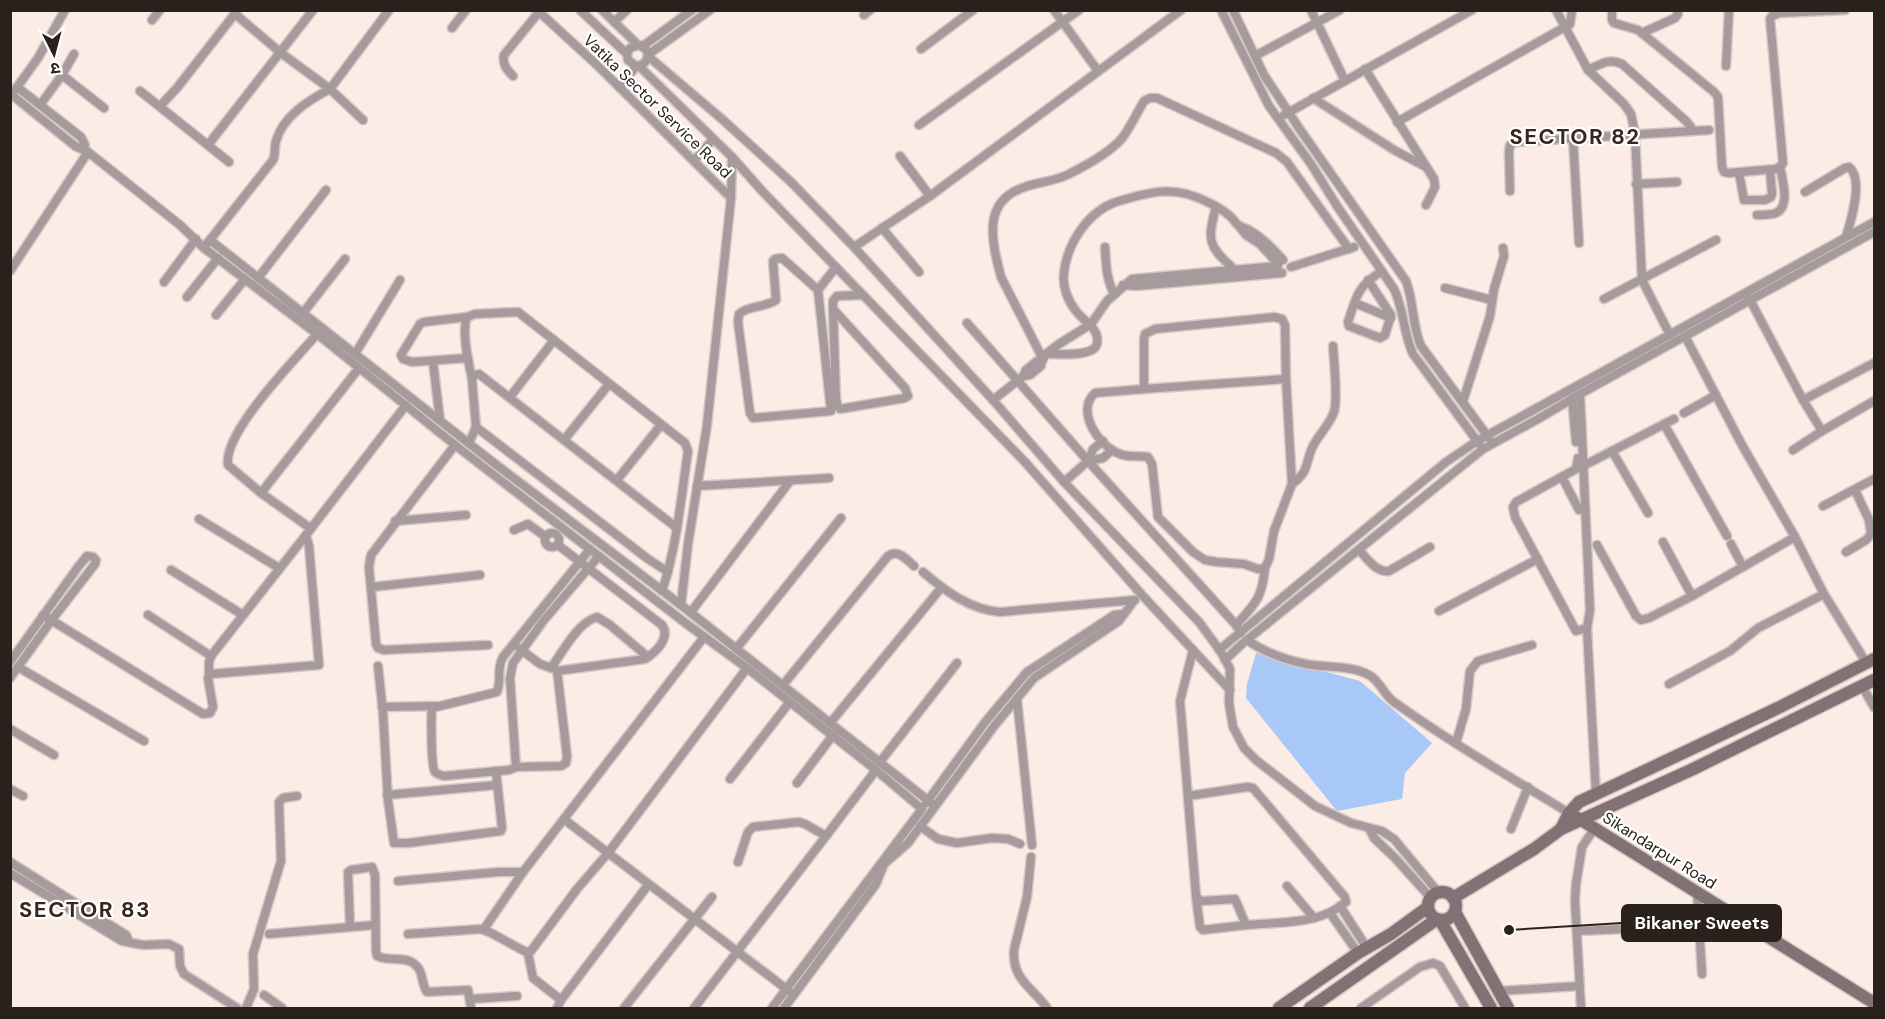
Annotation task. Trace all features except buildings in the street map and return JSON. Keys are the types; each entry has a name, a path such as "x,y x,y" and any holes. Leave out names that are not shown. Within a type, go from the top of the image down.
{"street":[{"path":"65,10 38,58 11,96 75,146 86,151 196,239 258,278 783,685 833,735 931,804"},
{"path":"152,20 160,10"},
{"path":"208,145 313,10"},
{"path":"207,244 273,160 276,142 287,122 302,106 330,89 389,10"},
{"path":"452,28 466,10"},
{"path":"580,10 627,54"},
{"path":"602,10 782,174 854,247 1064,482 1199,622 1230,669 1229,703 1233,727 1244,748 1315,806 1342,819 1382,831 1394,839 1432,899 1431,914 1438,920 1491,1008"},
{"path":"614,22 627,10"},
{"path":"644,50 692,10"},
{"path":"710,10 644,50 630,48 627,54 628,60 638,66 732,157 763,192 1025,462 1142,595 1231,691"},
{"path":"921,49 974,10"},
{"path":"1054,10 1098,71"},
{"path":"919,125 1079,10"},
{"path":"854,247 930,196 1181,10"},
{"path":"1221,10 1269,106 1311,164 1398,297 1413,354 1484,449"},
{"path":"1233,10 1264,75 1406,281 1410,291 1418,338 1492,444"},
{"path":"1311,10 1345,81"},
{"path":"1255,56 1340,10"},
{"path":"1278,119 1472,10"},
{"path":"1556,10 1588,70 1624,104 1631,114 1635,134 1642,280 1670,335"},
{"path":"1397,122 1570,24 1572,10"},
{"path":"1612,10 1614,23 1631,27 1642,33 1718,97 1724,172 1770,170 1780,167"},
{"path":"1642,33 1675,18 1678,14 1677,10"},
{"path":"1726,66 1729,10"},
{"path":"1757,215 1776,213 1782,209 1785,200 1780,167 1783,163 1770,19 1779,13 1845,10"},
{"path":"513,76 503,63 504,55 538,11"},
{"name":"Vatika Sector Service Road","path":"538,11 731,198"},
{"path":"160,106 177,88 236,12 281,53 330,89 363,120"},
{"path":"620,88 638,66 645,63 644,50"},
{"path":"40,105 74,54"},
{"path":"1588,70 1607,61 1622,64 1686,121 1691,131"},
{"path":"1365,69 1434,179 1434,188 1426,205"},
{"path":"62,75 104,108"},
{"path":"10,271 86,151 81,137 17,87"},
{"path":"140,91 229,162"},
{"path":"993,400 1021,378 1026,370 1037,361 1094,350 1097,339 1091,324 1082,318 1069,300 1064,272 1069,248 1090,219 1114,202 1157,191 1172,191 1188,195 1216,207 1231,217 1238,226 1266,241 1280,266 1288,272 1292,267 1352,248 1287,162 1276,153 1157,98 1150,98 1144,101 1122,137 1113,147 1067,176 1012,192 998,204 992,224 1001,277 1044,358"},
{"path":"1313,98 1394,150 1426,167"},
{"path":"1510,191 1509,152 1510,146 1516,142 1709,130"},
{"path":"1573,138 1579,243"},
{"path":"694,161 713,139"},
{"path":"900,156 930,196"},
{"path":"681,605 707,425 731,198 732,157"},
{"path":"1805,192 1845,168 1849,167 1852,170 1855,176 1854,210 1846,237"},
{"path":"1739,172 1744,200 1765,200 1772,194 1770,170"},
{"path":"1636,184 1677,182"},
{"path":"258,278 326,190"},
{"path":"1216,207 1212,222 1212,247 1234,269"},
{"path":"1225,660 1244,637 1446,462 1477,441 1875,222"},
{"path":"882,228 919,272"},
{"path":"1219,650 1244,637 1359,550 1484,449 1875,232"},
{"path":"164,282 196,239"},
{"path":"1604,299 1716,240"},
{"path":"207,244 218,258 484,468 747,668 789,703 831,722 925,811"},
{"path":"1105,247 1106,272 1114,294"},
{"path":"1463,401 1490,316 1494,289 1504,256 1503,248"},
{"path":"188,297 218,258"},
{"path":"818,290 782,258 775,259 773,261 776,300 769,305 744,310 739,314 738,322 750,413 753,418 831,411 818,290 836,267"},
{"path":"303,313 345,259"},
{"path":"1044,358 1069,336 1091,324 1107,301 1132,279 1280,266"},
{"path":"1123,285 1137,286 1280,266"},
{"path":"1368,280 1391,315 1385,334 1380,338 1349,326 1348,322 1361,287 1368,280 1382,271"},
{"path":"216,315 245,279"},
{"path":"355,354 400,280"},
{"path":"1444,288 1492,300"},
{"path":"1746,292 1822,431"},
{"path":"833,309 905,388 908,396 905,398 849,408 840,409 838,407 833,309 833,301 837,296 863,295"},
{"path":"1355,303 1391,318"},
{"path":"468,358 433,362 406,361 401,357 401,353 420,324 424,322 475,314 518,312 686,443 688,451 677,528 662,591"},
{"path":"467,317 465,324 476,428 469,443"},
{"path":"1144,389 1144,339 1145,334 1155,329 1274,317 1282,319 1285,325 1292,484 1274,531 1262,592 1257,602 1236,625"},
{"path":"967,323 1021,378 1088,461 1236,625 1244,637 1260,650 1305,664 1368,674 1374,678 1391,700 1569,813"},
{"path":"209,676 319,665 308,532 228,465 233,440 250,412 316,334"},
{"path":"1561,829 1569,813 1579,802 1749,722 1871,661 1824,594 1685,336"},
{"path":"1410,346 1418,338"},
{"path":"510,397 554,340"},
{"path":"1292,484 1303,476 1319,434 1328,425 1335,409 1333,346"},
{"path":"433,362 440,420"},
{"path":"1803,400 1875,363"},
{"path":"261,493 359,368"},
{"path":"472,379 479,374 677,528"},
{"path":"1265,568 1258,569 1244,564 1206,560 1193,552 1158,517 1152,464 1148,457 1128,456 1112,450 1094,430 1088,417 1088,403 1095,393 1286,379"},
{"path":"564,440 609,384"},
{"path":"1684,413 1716,395"},
{"path":"1576,396 1586,501 1590,610 1587,628 1596,794"},
{"path":"1576,396 1578,465 1576,469 1516,502 1513,507 1515,517 1576,631 1587,628"},
{"path":"1793,450 1875,401"},
{"path":"43,615 203,714 210,713 213,707 208,662 211,656 406,405"},
{"path":"1583,466 1674,419"},
{"path":"1664,424 1743,567"},
{"path":"617,480 661,425"},
{"path":"476,428 668,572"},
{"path":"1064,482 1088,461 1093,449 1103,441"},
{"path":"455,445 371,555 369,567 378,648 384,650 488,645"},
{"path":"1088,461 1103,458 1112,450"},
{"path":"1612,451 1648,513"},
{"path":"484,468 490,460"},
{"path":"1562,477 1579,510"},
{"path":"697,486 829,478"},
{"path":"1823,506 1875,479"},
{"path":"691,612 790,481"},
{"path":"1846,552 1866,540 1871,534 1869,520 1855,490"},
{"path":"395,521 466,515"},
{"path":"736,649 840,518"},
{"path":"199,519 279,568"},
{"path":"514,530 528,524 546,537 549,534 556,534 559,538 558,545 662,625 666,632 665,638 648,657 640,661 554,670 540,664 514,644"},
{"path":"1597,545 1638,619 1649,618 1692,596 1795,537"},
{"path":"1663,542 1692,596"},
{"path":"1359,550 1384,572 1430,548"},
{"path":"498,691 499,662 590,549"},
{"path":"783,685 888,556 893,553 899,554 914,566"},
{"path":"10,678 14,664 43,615 87,556 93,556 96,560 95,564 14,664"},
{"path":"516,767 511,670 513,663 544,620 599,556"},
{"path":"1439,611 1538,559"},
{"path":"624,575 630,566"},
{"path":"171,570 243,615"},
{"path":"923,572 940,588 979,608 1000,612 1133,602"},
{"path":"372,587 480,575"},
{"path":"831,722 940,588"},
{"path":"1669,684 1730,651 1758,628 1824,594"},
{"path":"772,1008 817,954 880,867 1034,678 1119,621 1133,602 1142,595"},
{"path":"662,625 672,612"},
{"path":"931,804 986,721 1027,672 1114,615 1123,614"},
{"path":"148,615 211,656"},
{"path":"436,706 432,708 431,714 433,759 436,773 444,776 512,770 516,767 561,766 566,761 554,670 579,628 590,619 597,617 648,657"},
{"path":"484,929 523,872 704,637"},
{"path":"1456,743 1466,709 1470,671 1478,661 1532,645"},
{"path":"1188,796 1253,788 1345,897 1346,902 1330,914 1314,918 1203,930 1200,927 1196,896 1180,700 1193,650"},
{"path":"694,1008 957,663"},
{"path":"14,664 144,741"},
{"path":"378,666 387,795 393,842 398,844 500,832 502,828 496,771"},
{"path":"528,952 533,950 577,889 608,853 747,668"},
{"path":"1453,898 1534,849 1561,829 1691,770 1875,680"},
{"path":"1862,686 1875,706"},
{"path":"382,707 436,706 494,694 498,691 512,694"},
{"path":"1017,699 1032,845"},
{"path":"730,779 789,703"},
{"path":"10,729 54,755"},
{"path":"797,783 833,735"},
{"path":"387,795 497,786"},
{"path":"1511,829 1528,788"},
{"path":"10,789 23,796"},
{"path":"246,1008 254,989 253,954 280,867 279,802 283,798 297,796"},
{"path":"880,867 905,847 920,826 925,811"},
{"name":"Sikandarpur Road","path":"1569,813 1875,1003"},
{"path":"565,820 794,995"},
{"path":"738,862 748,831 753,827 799,822 826,836"},
{"path":"920,826 938,839 957,843 992,838 1008,839 1020,844"},
{"path":"1369,828 1374,838 1432,899"},
{"path":"1581,1008 1576,932 1576,884 1582,847 1594,829"},
{"path":"1031,857 1027,897 1014,958 1022,981 1047,1008"},
{"path":"10,862 126,935 129,942"},
{"path":"350,926 348,872 371,866 375,875 376,951 379,957 403,959 415,965 421,974 426,991 466,990 471,1004 517,996"},
{"path":"398,881 523,872"},
{"path":"10,873 122,941 143,945 174,945 179,951 180,966 184,975 237,1008"},
{"path":"528,952 533,978 559,1004 648,885"},
{"path":"1287,886 1314,918"},
{"path":"1697,892 1702,974"},
{"path":"1279,1008 1362,951 1391,934 1432,899 1447,893 1453,898 1456,906 1455,912 1508,1008"},
{"path":"1196,896 1202,901 1235,899 1246,925"},
{"path":"624,1008 712,897"},
{"path":"1340,906 1362,951"},
{"path":"1310,1008 1438,920 1447,919 1455,912"},
{"path":"1330,914 1362,951"},
{"path":"269,934 375,925"},
{"path":"1576,932 1670,927"},
{"path":"408,934 484,929 528,952"},
{"path":"784,1008 817,954"},
{"path":"1361,1008 1420,967 1433,963 1440,966 1465,1008"},
{"path":"1499,991 1580,986"},
{"path":"264,995 282,1008"}],"water":[{"path":"1256,653 1360,681 1432,743 1405,773 1402,799 1337,811 1246,698 1247,684"}],"place":[{"name":"Bikaner Sweets","path":"1509,930"}],"district":[{"name":"SECTOR 82","path":"1575,136"},
{"name":"SECTOR 83","path":"85,909"}]}
